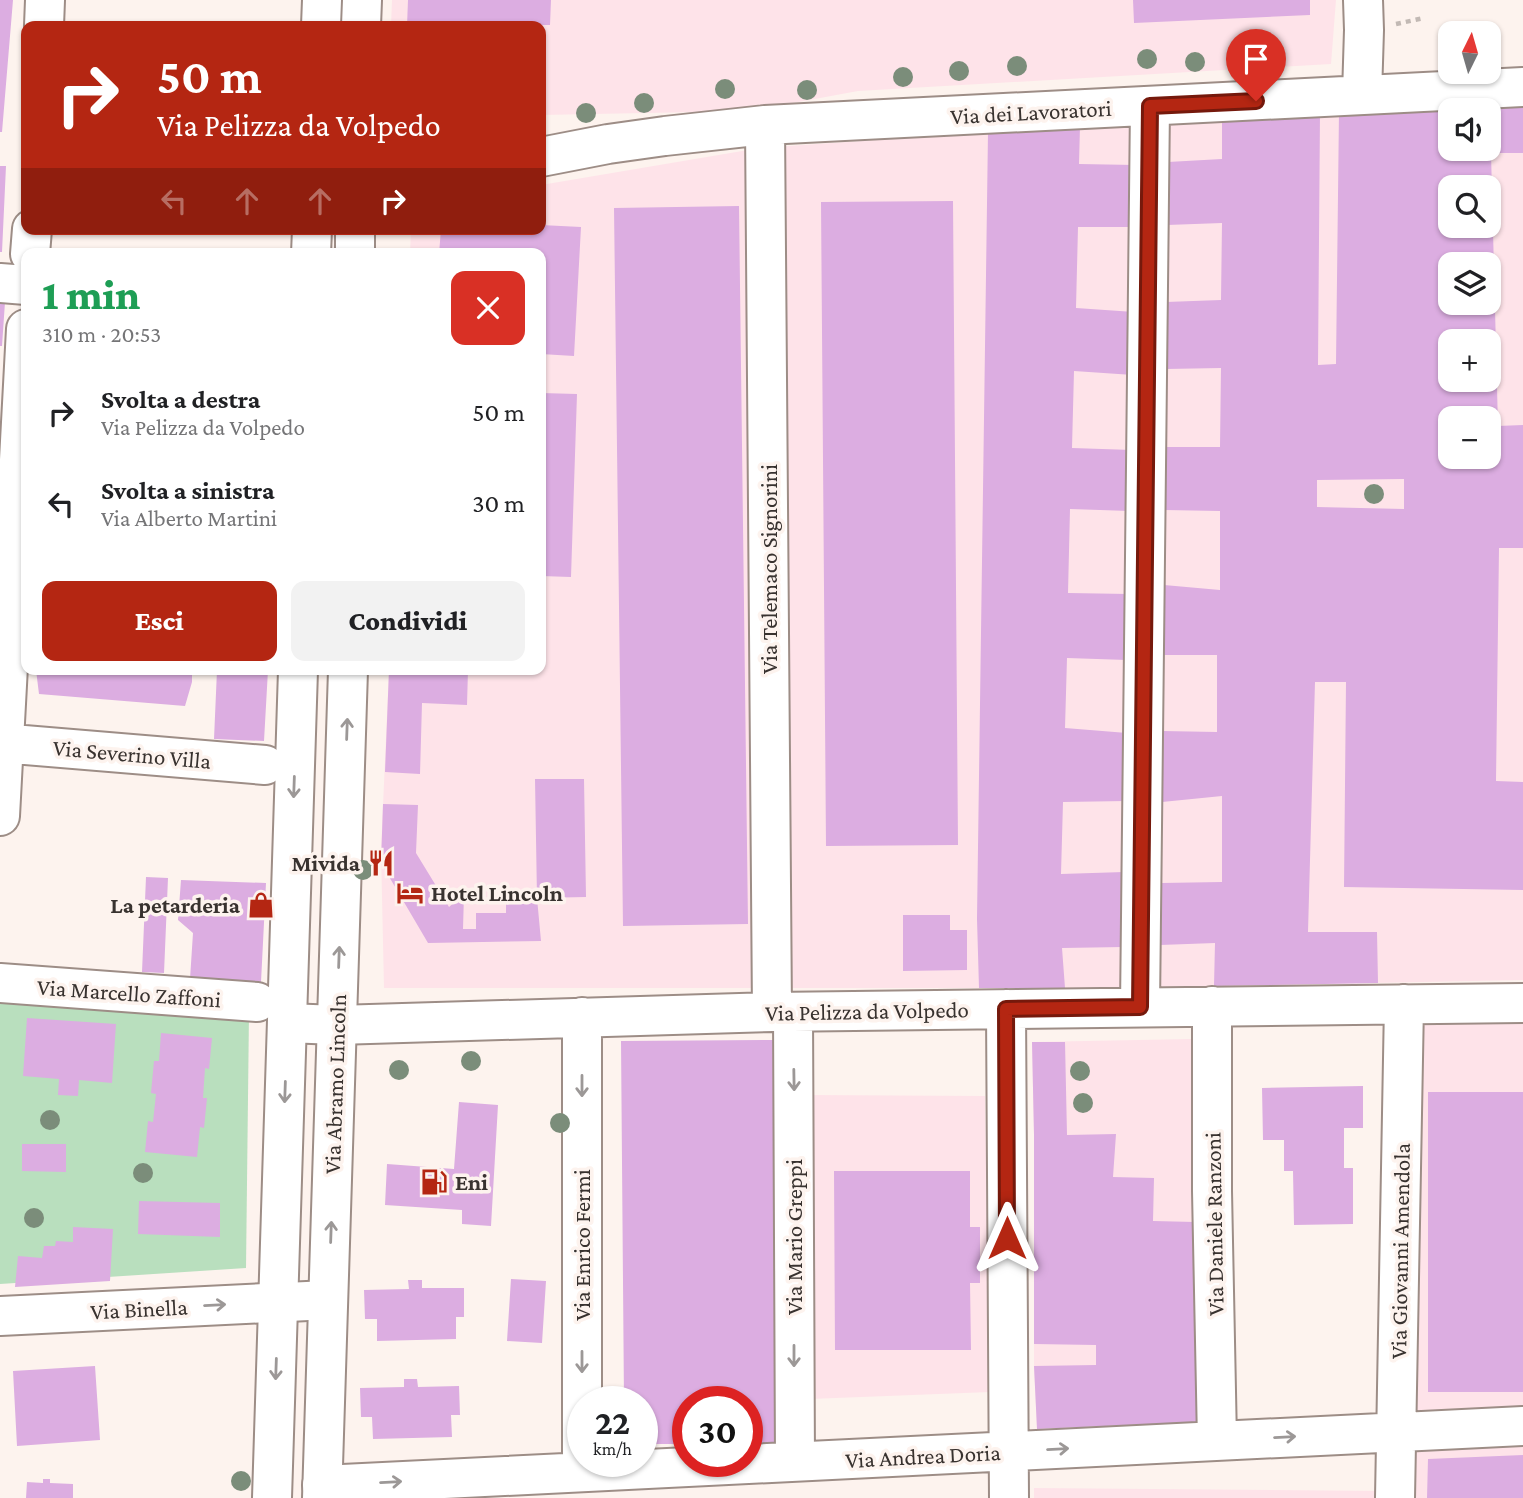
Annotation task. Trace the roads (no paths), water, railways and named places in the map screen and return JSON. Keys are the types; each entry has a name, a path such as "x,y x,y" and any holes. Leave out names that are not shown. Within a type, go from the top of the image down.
{"street":[{"path":"44,21 45,0"},
{"path":"321,21 322,0"},
{"path":"360,21 362,0"},
{"path":"1362,95 1363,0"},
{"name":"Via dei Lavoratori","path":"546,156 643,139 765,125 1523,87"},
{"path":"1140,1007 1150,106"},
{"name":"Via Telemaco Signorini","path":"765,125 783,1012"},
{"path":"0,283 21,285"},
{"path":"0,816 21,401"},
{"path":"272,1498 278,1301 272,1013 298,675"},
{"name":"Via Abramo Lincoln","path":"322,1492 348,675"},
{"name":"Via Severino Villa","path":"2,743 265,765"},
{"name":"Via Marcello Zaffoni","path":"0,983 272,1013 337,1025"},
{"name":"Via Pelizza da Volpedo","path":"337,1025 783,1012 1523,1003"},
{"name":"Via Giovanni Amendola","path":"1395,1498 1404,1004"},
{"name":"Via Daniele Ranzoni","path":"1212,1006 1212,1191 1217,1441"},
{"path":"1006,1009 1009,1498"},
{"name":"Via Mario Greppi","path":"783,1012 795,1462"},
{"name":"Via Enrico Fermi","path":"582,1017 582,1386"},
{"name":"Via Binella","path":"0,1316 328,1300"},
{"name":"Via Andrea Doria","path":"658,1468 1523,1426"},
{"name":"Via Andrea Doria","path":"322,1492 567,1473"}],"place":[{"name":"Mivida","path":"381,863"},
{"name":"Hotel Lincoln","path":"410,893"},
{"name":"La petarderia","path":"261,905"},
{"name":"Eni","path":"434,1182"}]}
